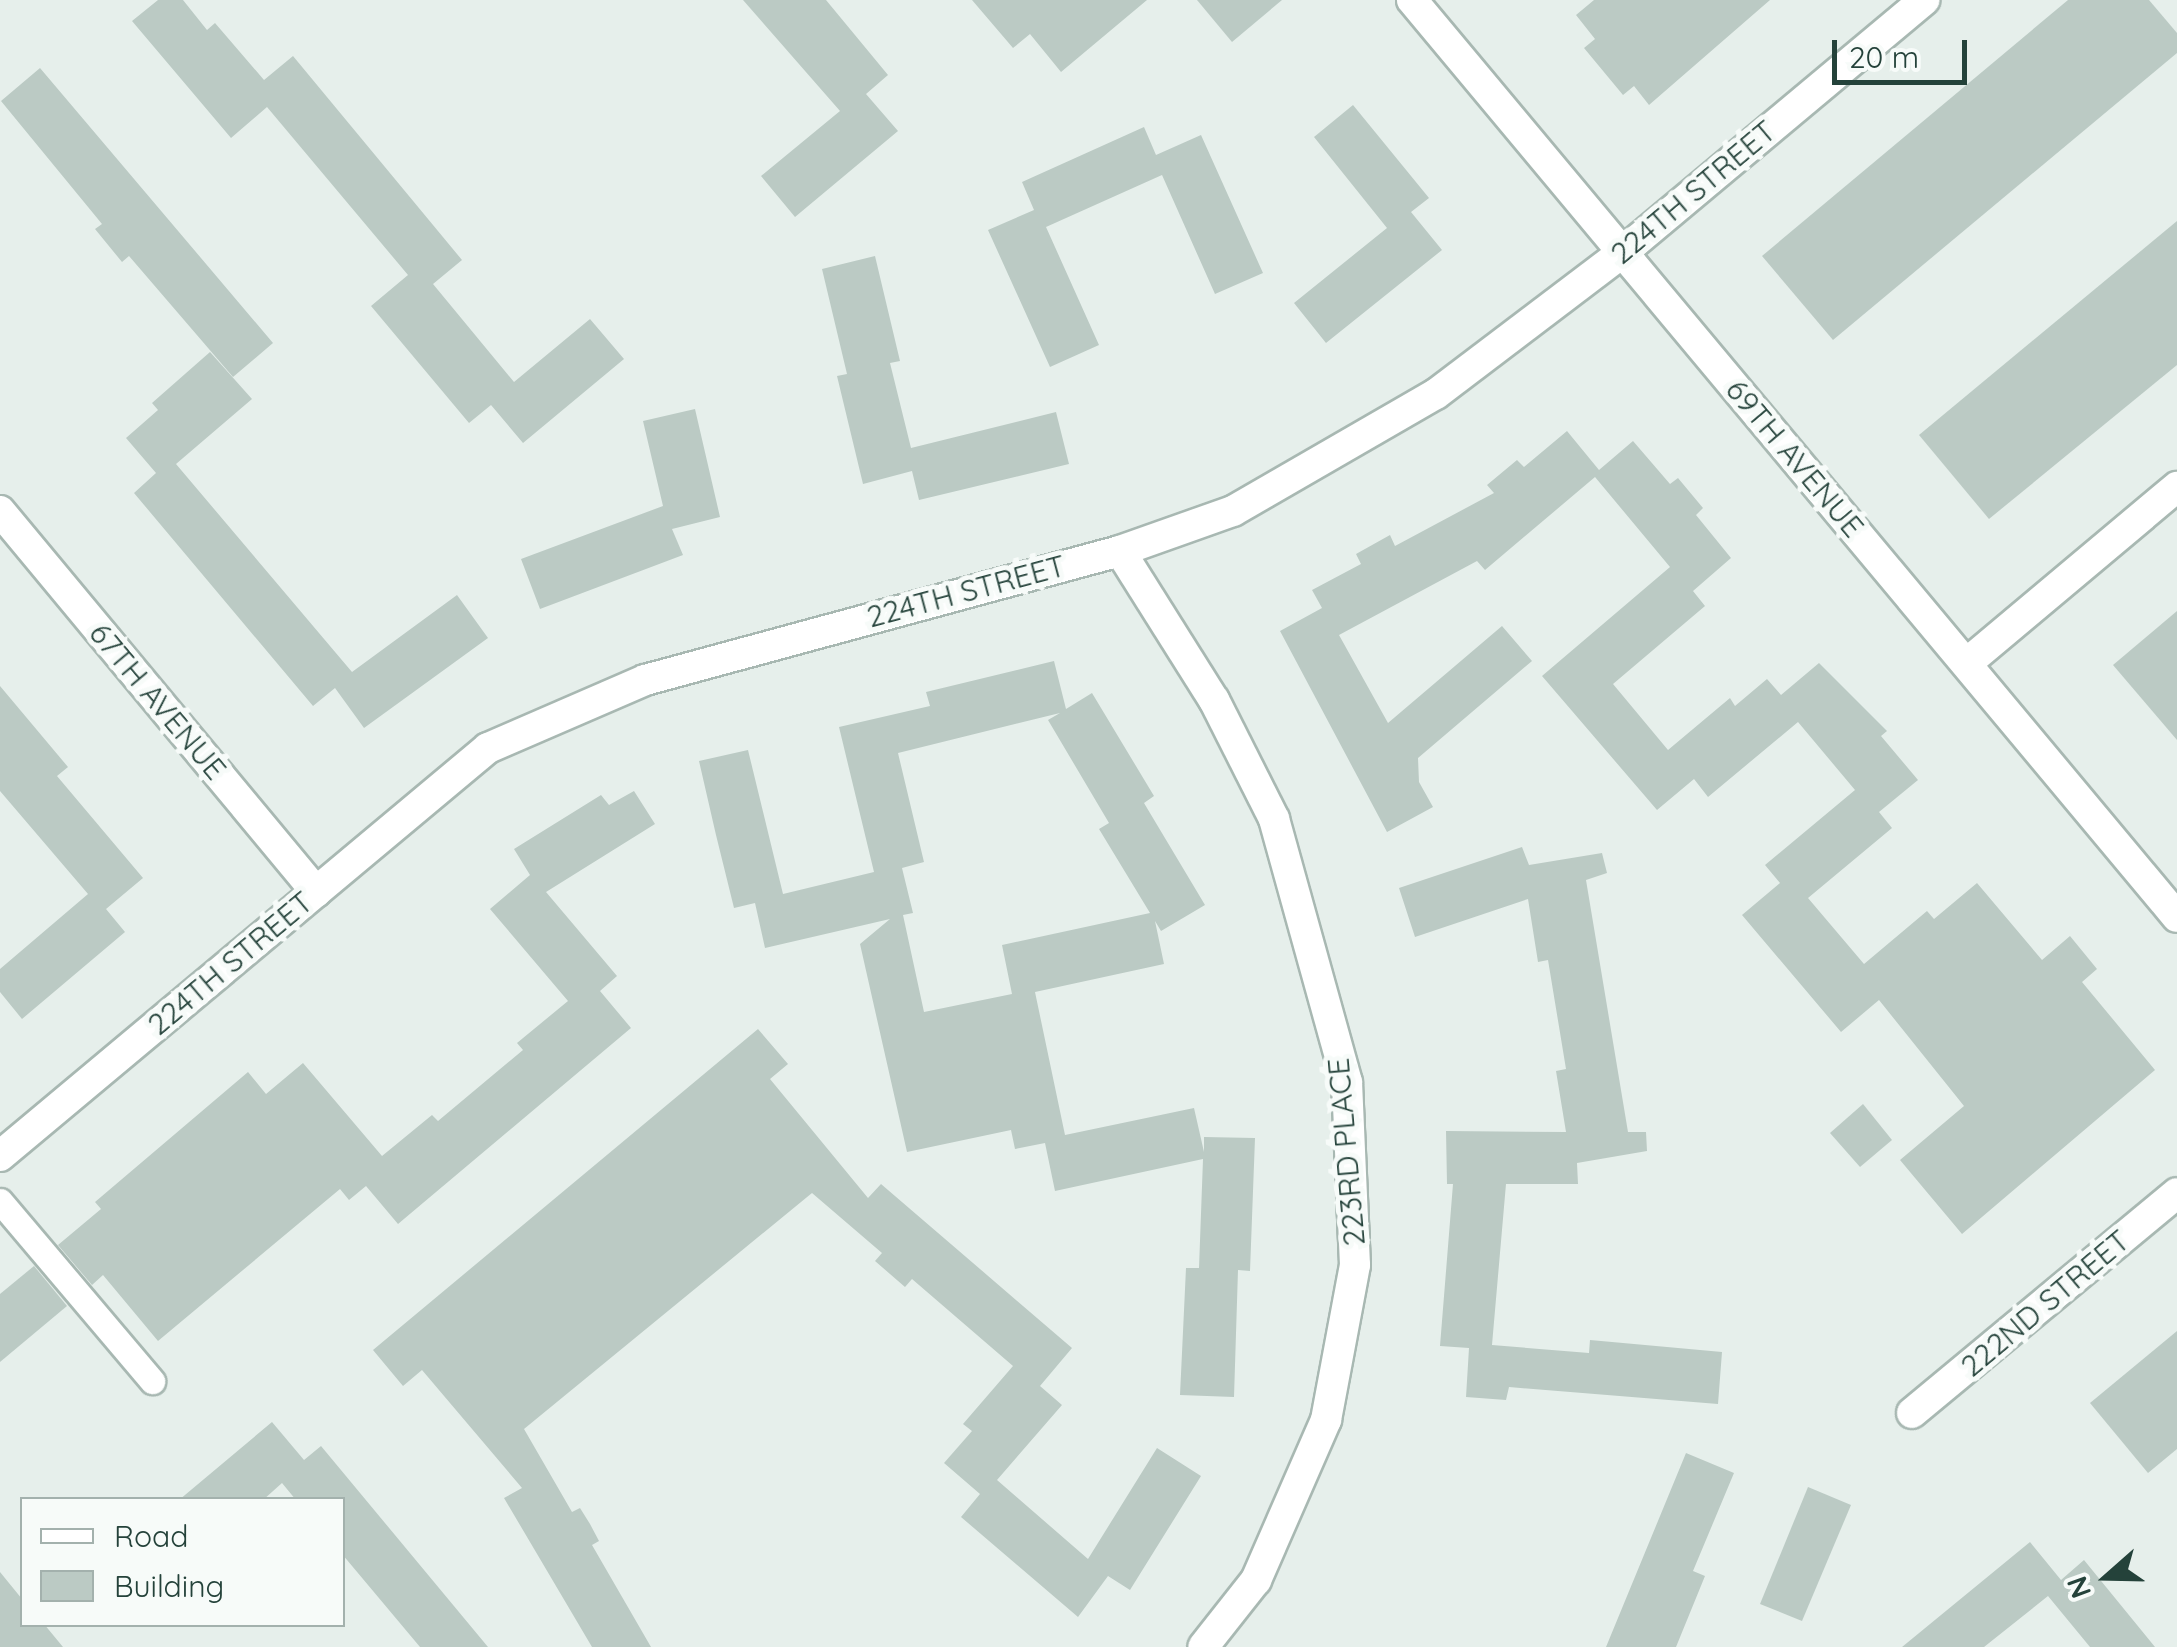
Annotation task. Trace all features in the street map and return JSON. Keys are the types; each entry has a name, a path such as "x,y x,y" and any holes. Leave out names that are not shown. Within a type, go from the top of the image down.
{"street":[{"name":"69TH AVENUE","path":"1412,0 2177,917"},
{"name":"224TH STREET","path":"0,1156 488,748 634,685 1120,551 1233,510 1436,394 1623,252 1924,0"},
{"path":"1967,663 2177,487"},
{"name":"67TH AVENUE","path":"0,511 316,892"},
{"name":"223RD PLACE","path":"1120,551 1214,700 1274,819 1347,1082 1354,1265 1326,1420 1256,1580 1203,1647"},
{"name":"222ND STREET","path":"1912,1413 2177,1193"}],"lane":[{"path":"0,1201 152,1382"}],"building":[{"path":"158,0 183,0 207,30 215,23 264,80 293,56 462,260 433,284 514,382 590,319 624,359 523,443 491,405 469,423 371,306 408,275 267,107 231,138 132,21"},
{"path":"743,0 826,0 888,75 866,94 898,131 795,217 761,176 840,111"},
{"path":"972,0 1147,0 1061,72 1030,34 1013,48"},
{"path":"1197,0 1282,0 1232,42"},
{"path":"1594,0 1770,0 1649,105 1634,86 1623,95 1584,48 1595,39 1576,15"},
{"path":"2068,0 2149,0 2177,33 2177,53 1833,340 1762,256"},
{"path":"40,68 273,343 233,377 129,256 122,262 95,229 102,224 1,101"},
{"path":"1353,105 1429,198 1411,212 1442,250 1326,343 1294,303 1387,228 1314,137"},
{"path":"1144,127 1156,155 1201,135 1263,273 1215,294 1162,175 1046,227 1099,345 1050,367 988,230 1034,210 1022,182"},
{"path":"2177,221 2177,365 1989,519 1919,435"},
{"path":"875,256 900,361 890,363 911,448 1056,412 1069,464 919,500 912,471 863,484 837,376 847,374 822,269"},
{"path":"210,352 252,399 176,464 352,672 457,595 488,638 364,728 335,688 313,706 134,493 156,473 126,438 158,410 152,403"},
{"path":"695,409 720,517 672,529 683,555 540,609 521,559 663,506 643,421"},
{"path":"1567,431 1599,470 1633,441 1670,484 1678,478 1703,508 1696,515 1731,558 1693,591 1705,606 1613,684 1668,750 1730,698 1735,706 1767,679 1781,695 1819,663 1887,731 1881,736 1918,780 1879,812 1892,828 1808,898 1864,964 1927,911 1934,919 1977,883 2042,960 2070,936 2097,969 2082,982 2155,1070 1962,1234 1900,1160 1964,1106 1879,1000 1841,1032 1742,915 1780,883 1765,865 1855,790 1798,722 1708,797 1694,779 1657,810 1542,676 1670,567 1595,477 1485,570 1477,561 1339,635 1388,723 1502,626 1532,661 1418,758 1419,782 1433,807 1387,832 1280,631 1322,608 1312,590 1361,564 1356,554 1390,535 1395,546 1494,493 1487,485 1517,460 1524,467"},
{"path":"2177,611 2177,740 2113,665"},
{"path":"1054,661 1066,709 1092,693 1154,796 1144,803 1205,905 1161,931 1155,921 1164,964 1035,992 1065,1135 1194,1108 1204,1152 1204,1137 1255,1138 1250,1271 1238,1270 1234,1397 1180,1395 1186,1268 1199,1268 1203,1159 1055,1191 1045,1143 1015,1149 1011,1130 907,1152 860,944 890,919 765,948 755,903 734,908 699,761 748,750 783,894 874,872 839,727 930,706 926,692","holes":["1060,713 1048,720 1109,823 1099,829 1150,913 1002,945 1012,994 924,1012 903,915 913,913 902,868 924,862 898,753"]},
{"path":"0,686 68,767 57,776 143,878 106,909 125,932 22,1019 0,992 0,969 88,894 0,791"},
{"path":"634,791 655,824 546,892 617,976 600,991 631,1028 398,1224 366,1186 349,1200 340,1189 158,1341 103,1275 92,1285 58,1245 101,1209 95,1202 248,1072 266,1094 303,1063 382,1156 432,1115 438,1121 523,1050 517,1043 568,1001 490,909 530,875 514,849 601,795 609,805"},
{"path":"1522,847 1529,865 1602,853 1607,873 1586,880 1628,1132 1646,1132 1647,1151 1577,1163 1578,1184 1506,1184 1492,1345 1589,1353 1590,1340 1722,1352 1718,1404 1509,1387 1506,1400 1466,1397 1469,1348 1440,1346 1453,1184 1447,1184 1446,1131 1566,1132 1556,1071 1566,1069 1548,960 1538,962 1528,899 1415,937 1399,888"},
{"path":"758,1029 788,1064 770,1079 868,1198 881,1184 1072,1348 1040,1386 1062,1405 997,1480 1088,1559 1157,1448 1201,1476 1130,1590 1108,1576 1078,1617 961,1517 980,1494 944,1463 972,1431 963,1424 1013,1366 912,1279 905,1287 875,1261 882,1253 812,1193 524,1429 572,1512 580,1508 590,1524 599,1541 592,1545 651,1647 592,1647 504,1498 522,1488 422,1370 403,1386 373,1350"},
{"path":"1863,1104 1892,1140 1860,1167 1830,1133"},
{"path":"34,1266 67,1306 0,1362 0,1294"},
{"path":"2177,1331 2177,1449 2148,1473 2090,1403"},
{"path":"272,1422 304,1460 321,1446 488,1647 420,1647 345,1558 345,1497 294,1497 282,1483 266,1497 183,1497"},
{"path":"1686,1453 1734,1473 1693,1571 1705,1576 1676,1647 1606,1647"},
{"path":"1808,1487 1851,1505 1802,1621 1760,1604"},
{"path":"2030,1542 2061,1580 2084,1560 2155,1647 2090,1647 2048,1596 1984,1647 1902,1647"},
{"path":"0,1572 20,1597 20,1627 46,1627 63,1647 0,1647"}]}
